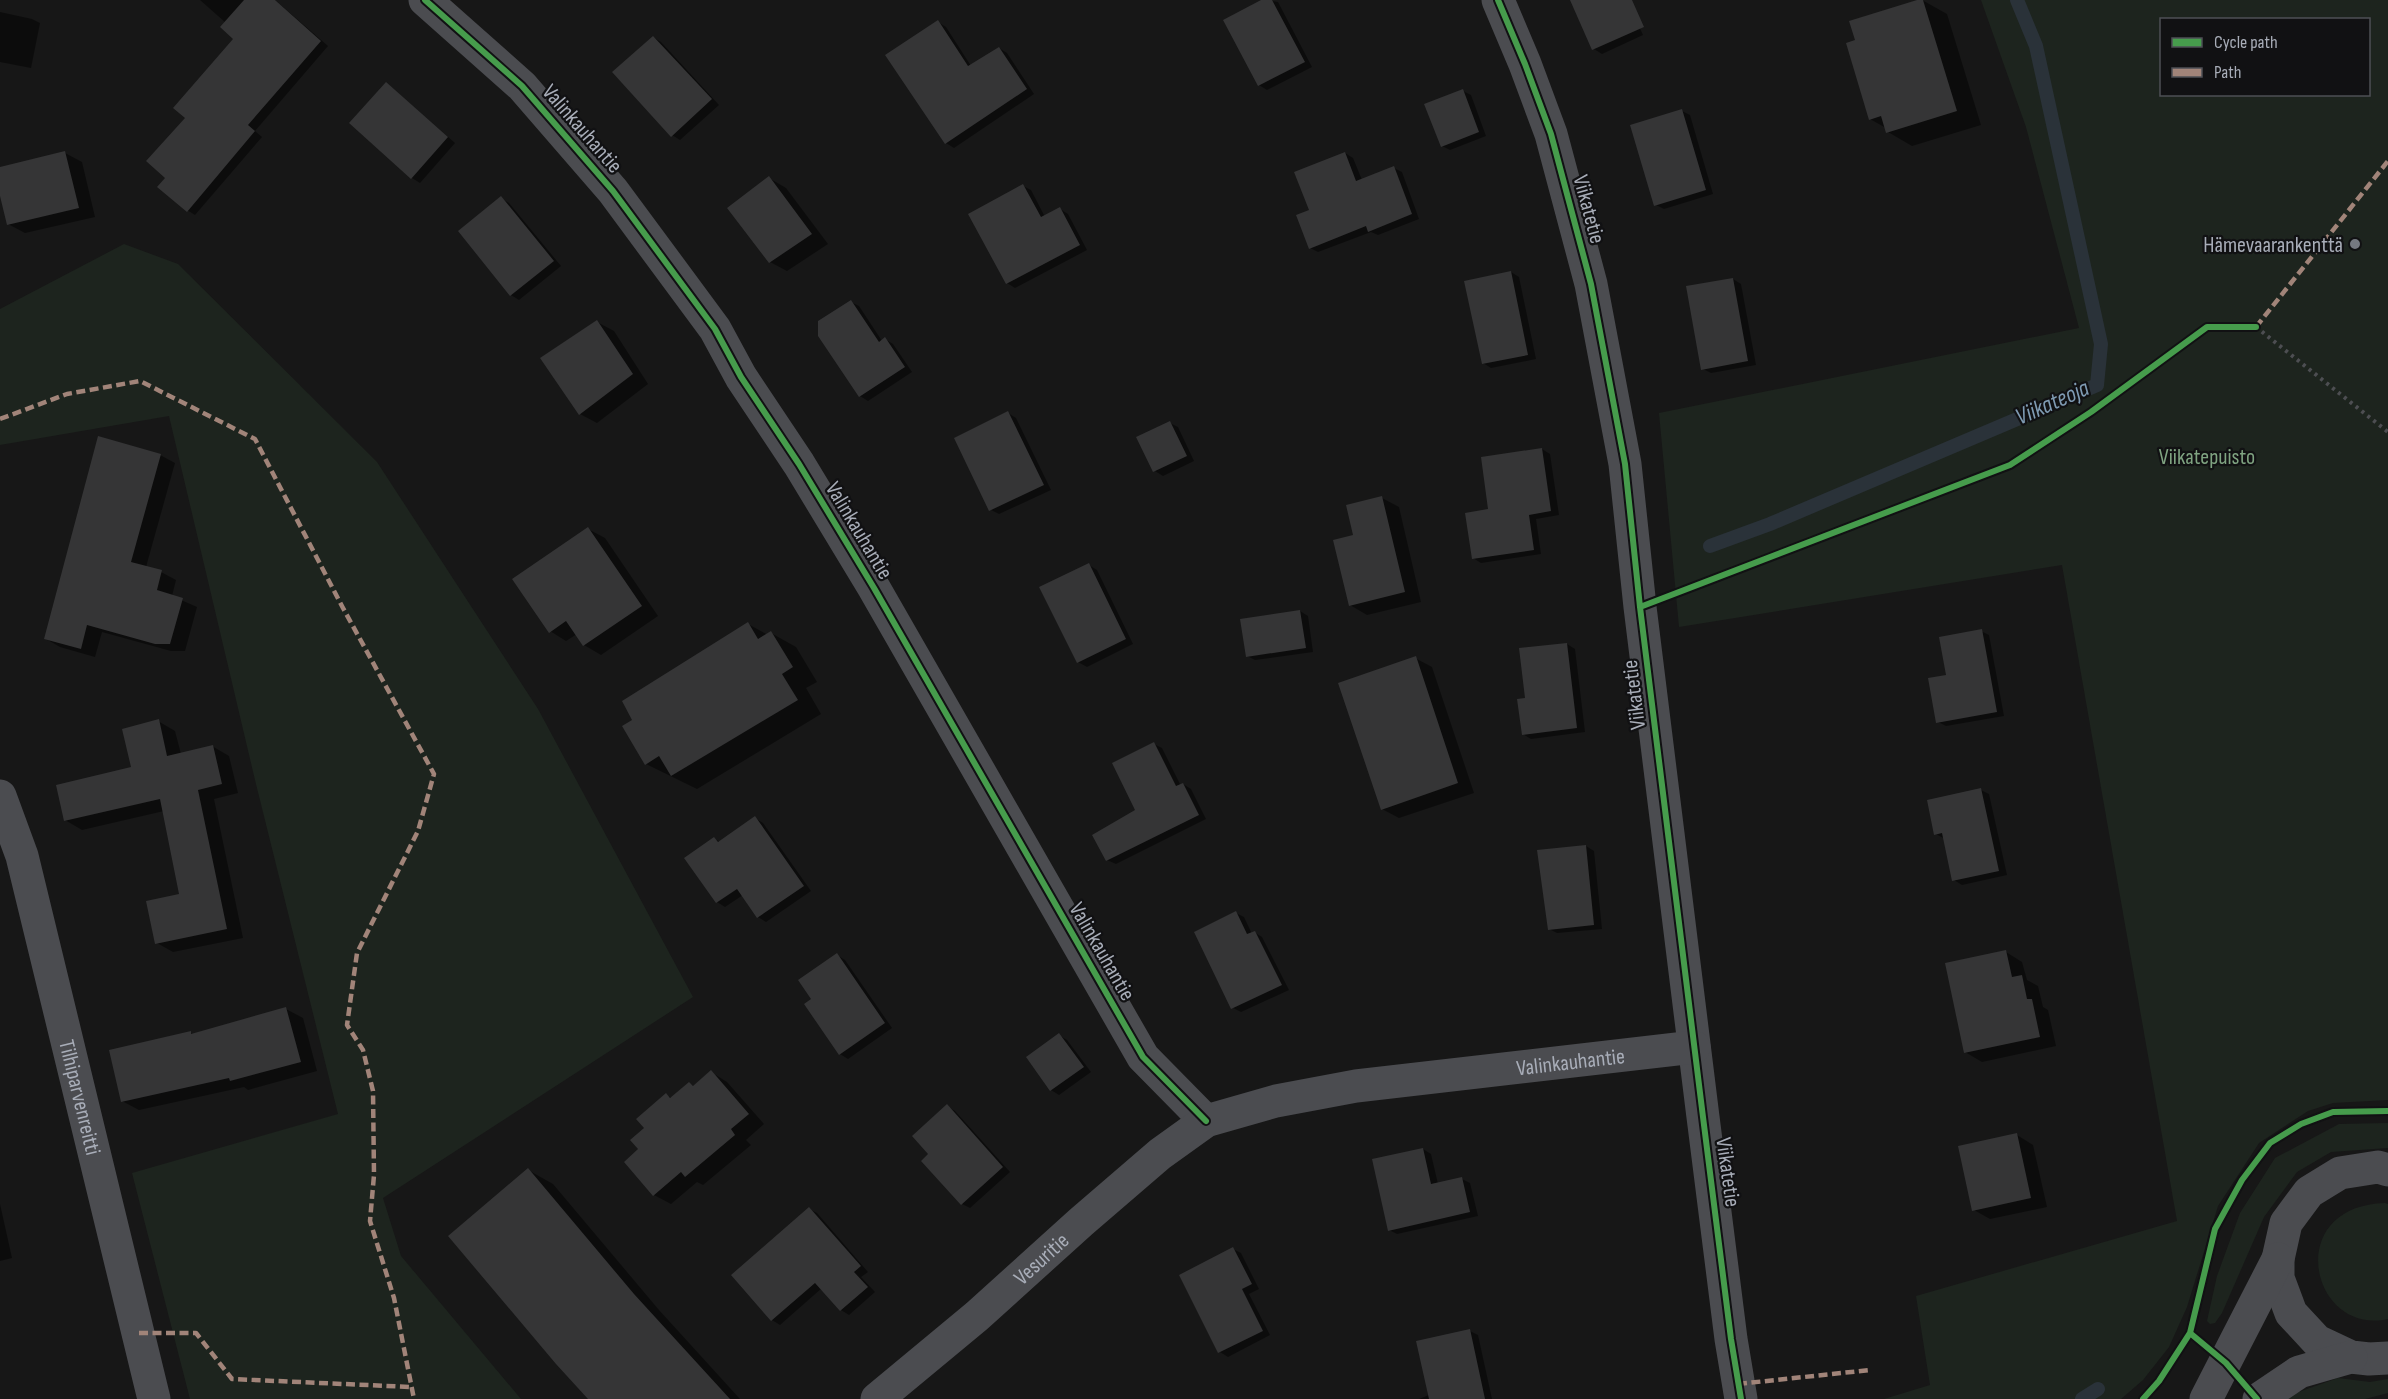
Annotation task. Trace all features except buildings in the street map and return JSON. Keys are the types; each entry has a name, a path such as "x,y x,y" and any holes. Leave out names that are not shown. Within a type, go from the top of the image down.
{"street":[{"name":"Valinkauhantie","path":"424,0 522,86 613,191 715,329 741,377 799,464 874,588 1143,1057 1206,1121 1275,1101 1356,1086 1694,1047"},
{"name":"Viikatetie","path":"1498,0 1548,123 1591,284 1625,465 1640,608 1694,1047 1733,1350 1742,1399"},
{"name":"Tilhiparvenreitti","path":"0,796 22,856 154,1399"},
{"name":"Vesuritie","path":"877,1399 977,1316 1160,1154 1206,1121"},
{"path":"2388,1170 2378,1167 2340,1173 2308,1192 2286,1223 2278,1259 2278,1278 2291,1313 2317,1341 2351,1357 2388,1358"},
{"path":"2206,1399 2278,1259"},
{"path":"2259,1399 2299,1372 2351,1357"}],"path":[{"path":"2247,327 2256,327 2388,432"}],"green space":[{"name":"Viikatepuisto","path":"1981,0 2388,0 2388,1100 2333,1103 2308,1111 2259,1143 2218,1206 2187,1307 2169,1347 2143,1380 2121,1399 1884,1399 1930,1385 1916,1296 2177,1221 2062,565 1679,627 1659,413 2079,328 2026,127"},
{"path":"124,244 178,264 377,462 538,709 693,997 383,1198 401,1256 521,1399 190,1399 132,1173 338,1114 255,780 169,416 0,445 0,309"},
{"path":"2388,1123 2388,1148 2331,1152 2297,1172 2264,1217 2222,1313 2215,1323 2210,1324 2207,1321 2217,1276 2240,1213 2275,1158 2339,1124"},
{"path":"2388,1204 2388,1319 2361,1319 2340,1308 2326,1291 2319,1268 2320,1246 2331,1225 2352,1210"},
{"path":"2338,1378 2370,1382 2388,1379 2388,1393 2365,1399 2286,1399 2293,1394"}],"waterway":[{"name":"Viikateoja","path":"1710,546 1770,524 2097,385 2101,344 2036,46 2017,0"},
{"path":"2082,1399 2098,1389"}],"marked path":[{"path":"2256,327 2388,161"},
{"path":"0,419 67,394 140,381 255,439 343,608 434,774 418,831 357,953 347,1025 363,1050 373,1091 374,1175 370,1221 394,1298 414,1399"},
{"path":"139,1333 196,1333 232,1379 411,1387"},
{"path":"1738,1384 1870,1370"}],"cycle path":[{"path":"425,0 522,86 613,191 715,329 741,377 799,464 874,588 1143,1057 1206,1121"},
{"path":"1498,0 1551,134 1591,284 1625,464 1640,607 1703,1117 1731,1339 1741,1399"},
{"path":"1640,607 2010,465 2091,412 2207,327 2256,327"},
{"path":"2143,1399 2159,1381 2190,1333 2215,1229 2242,1180 2270,1143 2301,1124 2333,1112 2388,1111"},
{"path":"2190,1333 2226,1363 2257,1399"}],"place":[{"name":"Hämevaarankenttä","path":"2355,244"}]}
